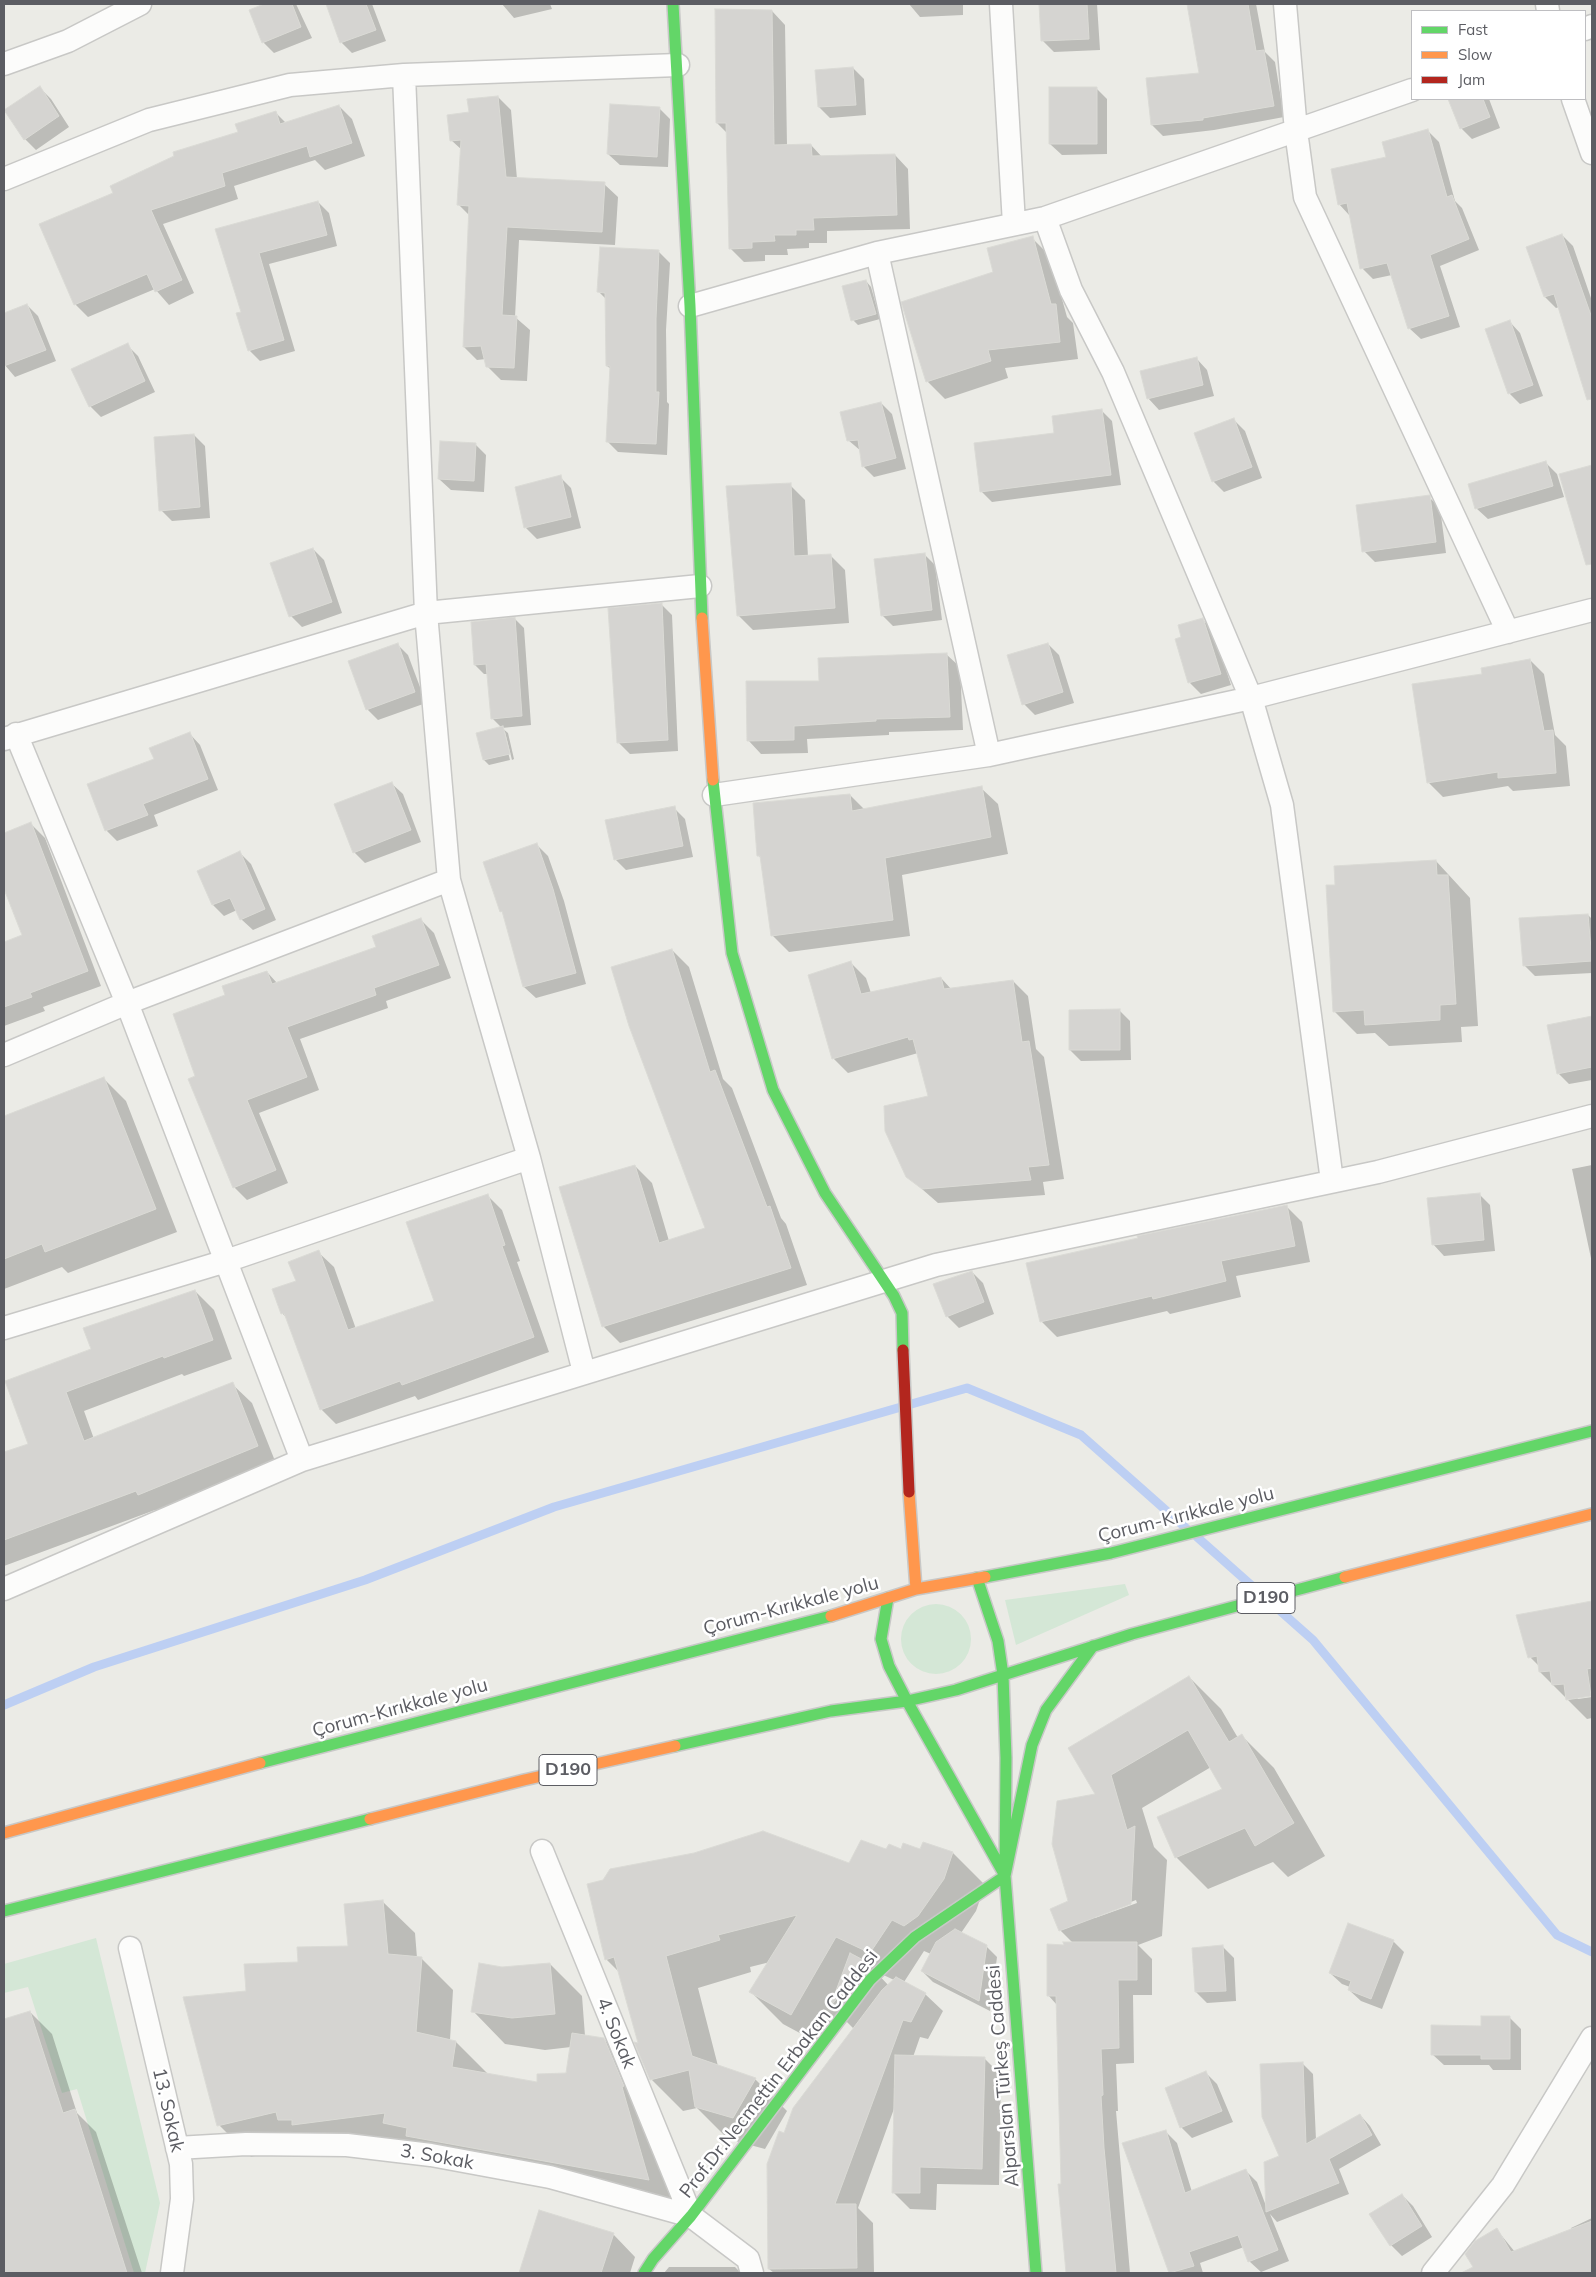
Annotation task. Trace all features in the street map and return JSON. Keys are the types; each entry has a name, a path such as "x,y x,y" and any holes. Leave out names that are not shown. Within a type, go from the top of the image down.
{"main road":[{"path":"673,4 678,65 690,306 700,586 714,795 732,953 774,1090 825,1193 894,1296 902,1313 907,1466 916,1589"},
{"name":"Çorum-Kırıkkale yolu","path":"4,1833 344,1740 847,1612 916,1589 1110,1553 1592,1430"},
{"name":"D190","path":"4,1911 524,1780 831,1711 907,1701 972,1686 1132,1634 1400,1562 1592,1514"},
{"path":"977,1578 998,1641 1003,1675 1006,1758 1005,1876"},
{"path":"888,1598 881,1640 888,1666 1005,1876"},
{"path":"1005,1876 1032,1745 1046,1710 1093,1646"},
{"name":"Prof.Dr.Necmettin Erbakan Caddesi","path":"644,2273 653,2259 691,2216 870,1980 915,1936 1005,1876"},
{"name":"Alparslan Türkeş Caddesi","path":"1005,1876 1036,2273"}],"street":[{"path":"4,64 68,41 140,4"},
{"path":"1001,4 1014,224"},
{"path":"1285,4 1296,131 1305,197 1508,632"},
{"path":"4,179 150,120 290,85 404,75 678,65"},
{"path":"404,75 426,613 450,880 529,1158 584,1372"},
{"path":"690,306 877,253 1045,218 1411,90"},
{"path":"1574,100 1592,153"},
{"path":"1045,218 1071,290 1113,372 1251,698 1282,805 1332,1181"},
{"path":"877,253 989,755"},
{"path":"302,1460 127,1003 10,736 426,613 700,586"},
{"path":"714,795 989,755 1251,698 1592,610"},
{"path":"4,1055 127,1003 450,880"},
{"path":"4,1589 302,1460 936,1265 1378,1172 1592,1116"},
{"path":"4,1328 226,1261 529,1158"},
{"name":"4. Sokak","path":"542,1851 691,2216"},
{"name":"13. Sokak","path":"130,1948 181,2164 182,2199 177,2252 172,2273"},
{"path":"1433,2273 1503,2185 1592,2038"},
{"name":"3. Sokak","path":"177,2148 297,2144 392,2150 550,2177 691,2216"},
{"path":"691,2216 748,2259 752,2273"}],"green space":[{"path":"1125,1584 1129,1595 1016,1645 1005,1600"},
{"path":"936,1604 949,1607 961,1614 968,1626 971,1639 968,1652 961,1664 949,1671 936,1674 923,1671 911,1664 904,1652 901,1639 904,1626 911,1614 923,1607"},
{"path":"96,1938 160,2203 145,2273 134,2273 77,2089 62,2093 28,1987 4,1993 4,1964"}],"building":[{"path":"264,4 292,4 301,27 262,43 249,10"},
{"path":"326,4 366,4 376,30 340,43"},
{"path":"1039,4 1087,4 1089,39 1041,41"},
{"path":"1187,4 1248,4 1256,51 1264,50 1274,106 1203,118 1203,120 1151,125 1146,78 1199,73"},
{"path":"715,9 772,10 774,145 811,144 812,156 895,154 897,215 813,218 814,230 796,230 796,235 774,235 775,241 752,242 752,248 729,249 726,123 716,123"},
{"path":"853,67 856,105 818,107 815,70"},
{"path":"40,86 59,116 24,140 4,110"},
{"path":"1049,87 1097,87 1097,144 1049,144"},
{"path":"498,96 506,177 605,182 602,232 507,227 502,315 517,316 514,368 486,367 481,346 463,347 469,206 457,205 461,140 450,141 447,115 469,112 467,99"},
{"path":"1448,100 1483,100 1490,117 1460,129"},
{"path":"610,104 660,107 657,157 607,154"},
{"path":"339,105 352,143 310,157 307,146 222,173 225,186 151,210 182,280 155,292 147,274 74,305 39,224 113,193 110,186 174,156 173,152 238,132 235,124 276,111 280,124"},
{"path":"1428,129 1447,197 1452,195 1469,239 1430,255 1449,316 1408,329 1387,263 1360,269 1347,203 1338,205 1331,169 1386,157 1382,142"},
{"path":"318,201 327,235 259,253 284,340 248,351 236,313 241,312 215,229"},
{"path":"1562,234 1592,318 1592,399 1587,400 1554,294 1544,297 1526,247"},
{"path":"1033,236 1051,304 1056,304 1060,342 988,350 991,361 926,382 901,302 993,272 987,248"},
{"path":"600,247 659,250 656,318 656,392 659,392 656,444 606,442 610,366 606,366 605,293 597,292"},
{"path":"866,280 876,314 851,321 842,286"},
{"path":"27,304 46,350 4,366 4,313"},
{"path":"1510,320 1533,385 1508,394 1485,329"},
{"path":"128,343 145,381 89,407 71,369"},
{"path":"1197,357 1203,385 1147,399 1140,371"},
{"path":"881,402 896,458 862,467 858,440 847,441 840,412"},
{"path":"1102,409 1111,475 980,492 974,443 1054,433 1052,416"},
{"path":"1234,418 1252,467 1212,482 1194,433"},
{"path":"194,434 200,507 159,511 154,437"},
{"path":"440,441 476,443 474,481 438,479"},
{"path":"1546,461 1553,486 1475,509 1468,484"},
{"path":"1592,465 1592,564 1586,565 1559,474"},
{"path":"561,475 571,517 524,528 515,487"},
{"path":"791,483 794,556 831,554 835,608 737,616 726,486"},
{"path":"1430,495 1436,542 1362,552 1356,505"},
{"path":"313,548 332,602 289,617 270,563"},
{"path":"925,553 932,610 881,616 874,559"},
{"path":"662,603 668,740 617,743 608,608"},
{"path":"515,617 522,716 491,719 486,664 474,665 471,622"},
{"path":"1203,618 1221,674 1188,683 1175,639 1181,637 1178,625"},
{"path":"398,643 415,692 366,710 348,661"},
{"path":"1048,643 1063,692 1022,705 1007,655"},
{"path":"947,653 950,717 876,719 876,721 794,726 794,740 747,741 746,681 819,681 818,658"},
{"path":"1530,659 1544,731 1553,730 1556,773 1498,778 1498,772 1427,783 1412,684 1482,674 1481,668"},
{"path":"503,726 510,754 483,760 476,733"},
{"path":"190,732 208,779 143,804 148,815 105,831 87,784 154,759 149,748"},
{"path":"392,782 411,830 353,853 334,804"},
{"path":"982,786 991,837 885,858 893,920 771,936 760,856 757,856 753,803 850,794 852,811"},
{"path":"675,806 683,846 614,860 605,820"},
{"path":"31,822 88,971 30,993 32,997 4,1007 4,942 22,935 4,889 4,833"},
{"path":"537,843 553,889 576,973 523,987 502,911 500,912 483,862"},
{"path":"240,851 265,909 240,920 230,898 212,905 197,871"},
{"path":"1436,860 1437,875 1448,875 1456,1004 1440,1005 1440,1020 1365,1025 1364,1010 1333,1012 1326,885 1335,885 1334,866"},
{"path":"1588,914 1592,961 1523,966 1519,918"},
{"path":"421,918 439,965 374,988 376,995 287,1027 307,1077 247,1100 276,1170 233,1188 188,1079 195,1076 173,1014 225,995 222,986 267,971 272,984 376,947 372,936"},
{"path":"672,949 710,1072 715,1070 767,1207 770,1206 791,1268 602,1327 559,1187 635,1165 659,1243 705,1228 629,1026 611,967"},
{"path":"851,961 861,994 941,977 944,989 1013,980 1022,1042 1029,1041 1049,1165 1028,1167 1031,1180 922,1189 906,1177 885,1131 884,1106 928,1096 913,1039 909,1040 908,1037 832,1059 808,975"},
{"path":"1120,1009 1120,1050 1069,1050 1069,1010"},
{"path":"1592,1016 1592,1067 1557,1074 1547,1025"},
{"path":"104,1077 156,1209 45,1252 42,1244 4,1259 4,1116"},
{"path":"1480,1193 1484,1240 1432,1245 1427,1198"},
{"path":"488,1194 505,1245 502,1246 534,1337 402,1385 400,1381 320,1410 284,1313 281,1314 272,1289 296,1281 288,1262 319,1250 348,1330 434,1301 406,1222"},
{"path":"1287,1205 1295,1246 1221,1261 1226,1281 1153,1299 1152,1296 1040,1322 1026,1263 1138,1238 1137,1236"},
{"path":"972,1271 984,1302 946,1317 933,1284"},
{"path":"195,1290 213,1340 164,1358 163,1356 66,1392 84,1441 233,1382 258,1446 138,1495 136,1491 4,1540 4,1452 28,1444 5,1381 91,1349 83,1328"},
{"path":"1592,1601 1592,1668 1587,1669 1591,1696 1566,1700 1564,1684 1552,1685 1550,1671 1539,1672 1537,1656 1528,1658 1516,1615"},
{"path":"1189,1676 1229,1742 1242,1734 1294,1823 1255,1846 1245,1828 1175,1858 1157,1817 1222,1789 1188,1730 1111,1775 1127,1830 1135,1826 1131,1904 1059,1931 1050,1909 1068,1901 1052,1844 1057,1801 1095,1794 1068,1748"},
{"path":"763,1831 849,1863 861,1840 886,1849 889,1844 901,1849 903,1843 920,1849 923,1842 953,1852 944,1879 918,1916 904,1926 892,1920 870,1953 836,1937 791,2015 749,1992 797,1915 718,1935 720,1940 666,1956 692,2056 756,2078 733,2118 695,2107 689,2070 650,2080 634,2042 638,2043 614,1957 605,1960 587,1884 603,1880 610,1869 694,1853"},
{"path":"383,1900 388,1954 422,1957 416,2032 456,2041 452,2067 537,2082 537,2074 566,2073 572,2033 604,2038 624,2086 622,2087 649,2180 406,2136 407,2128 383,2123 385,2113 292,2125 292,2120 278,2120 276,2112 217,2126 183,1997 246,1991 244,1964 298,1962 297,1947 348,1946 344,1904"},
{"path":"1348,1923 1394,1940 1371,1999 1348,1990 1351,1981 1329,1973"},
{"path":"955,1929 987,1945 979,2001 921,1971 936,1942"},
{"path":"1063,1942 1137,1942 1137,1980 1118,1980 1119,2048 1101,2049 1104,2148 1116,2273 1066,2273 1058,2184 1061,2184 1056,1996 1047,1996 1047,1944 1064,1945"},
{"path":"1223,1945 1226,1991 1195,1992 1192,1948"},
{"path":"850,1953 867,1962 830,2007"},
{"path":"479,1963 502,1967 550,1963 555,2014 512,2018 471,2012"},
{"path":"896,1977 926,1993 911,2022 903,2020 835,2204 856,2204 857,2268 768,2269 767,2164 779,2131 784,2133 793,2108 882,1990"},
{"path":"30,2011 63,2113 75,2109 127,2273 4,2273 4,2019"},
{"path":"1481,2016 1510,2016 1510,2059 1481,2059 1481,2055 1431,2055 1431,2025 1481,2026"},
{"path":"895,2055 985,2057 982,2169 920,2167 920,2193 892,2193"},
{"path":"1303,2062 1306,2144 1360,2114 1372,2135 1329,2159 1339,2183 1266,2212 1264,2162 1279,2156 1262,2117 1260,2064"},
{"path":"1206,2071 1222,2111 1180,2128 1165,2088"},
{"path":"1166,2130 1185,2193 1246,2169 1278,2250 1248,2262 1238,2235 1189,2252 1194,2266 1169,2273 1122,2143"},
{"path":"1402,2194 1422,2226 1390,2246 1369,2214"},
{"path":"539,2210 614,2233 601,2273 519,2273"},
{"path":"1592,2221 1592,2273 1461,2273 1473,2267 1465,2254 1475,2241 1497,2228 1511,2252"}],"waterway":[{"path":"4,1705 94,1667 365,1580 554,1507 967,1388 1081,1435 1187,1529"},
{"path":"1197,1537 1313,1640 1557,1935 1592,1952"}],"traffic: fast":[{"path":"673,4 690,306 702,618"},
{"path":"713,780 732,953 773,1090 825,1193 894,1296 902,1313 903,1350"},
{"path":"985,1577 1111,1553 1592,1431"},
{"path":"675,1746 831,1711 907,1701 956,1690 1132,1634 1345,1577"},
{"path":"977,1578 998,1641 1003,1675"},
{"path":"888,1598 881,1639 889,1666 907,1701"},
{"path":"260,1763 831,1616"},
{"path":"1005,1876 1032,1745 1046,1710 1093,1646"},
{"path":"1003,1675 1006,1758 1005,1876 1036,2273"},
{"path":"907,1701 1003,1872"},
{"path":"4,1911 370,1819"},
{"path":"644,2273 653,2259 691,2216 870,1980 915,1937 1005,1876"}],"traffic: slow":[{"path":"702,618 713,780"},
{"path":"909,1492 916,1589"},
{"path":"1345,1577 1592,1514"},
{"path":"831,1616 916,1589 985,1577"},
{"path":"370,1819 524,1780 675,1746"},
{"path":"4,1833 260,1763"}],"traffic: jam":[{"path":"903,1350 909,1492"}]}
